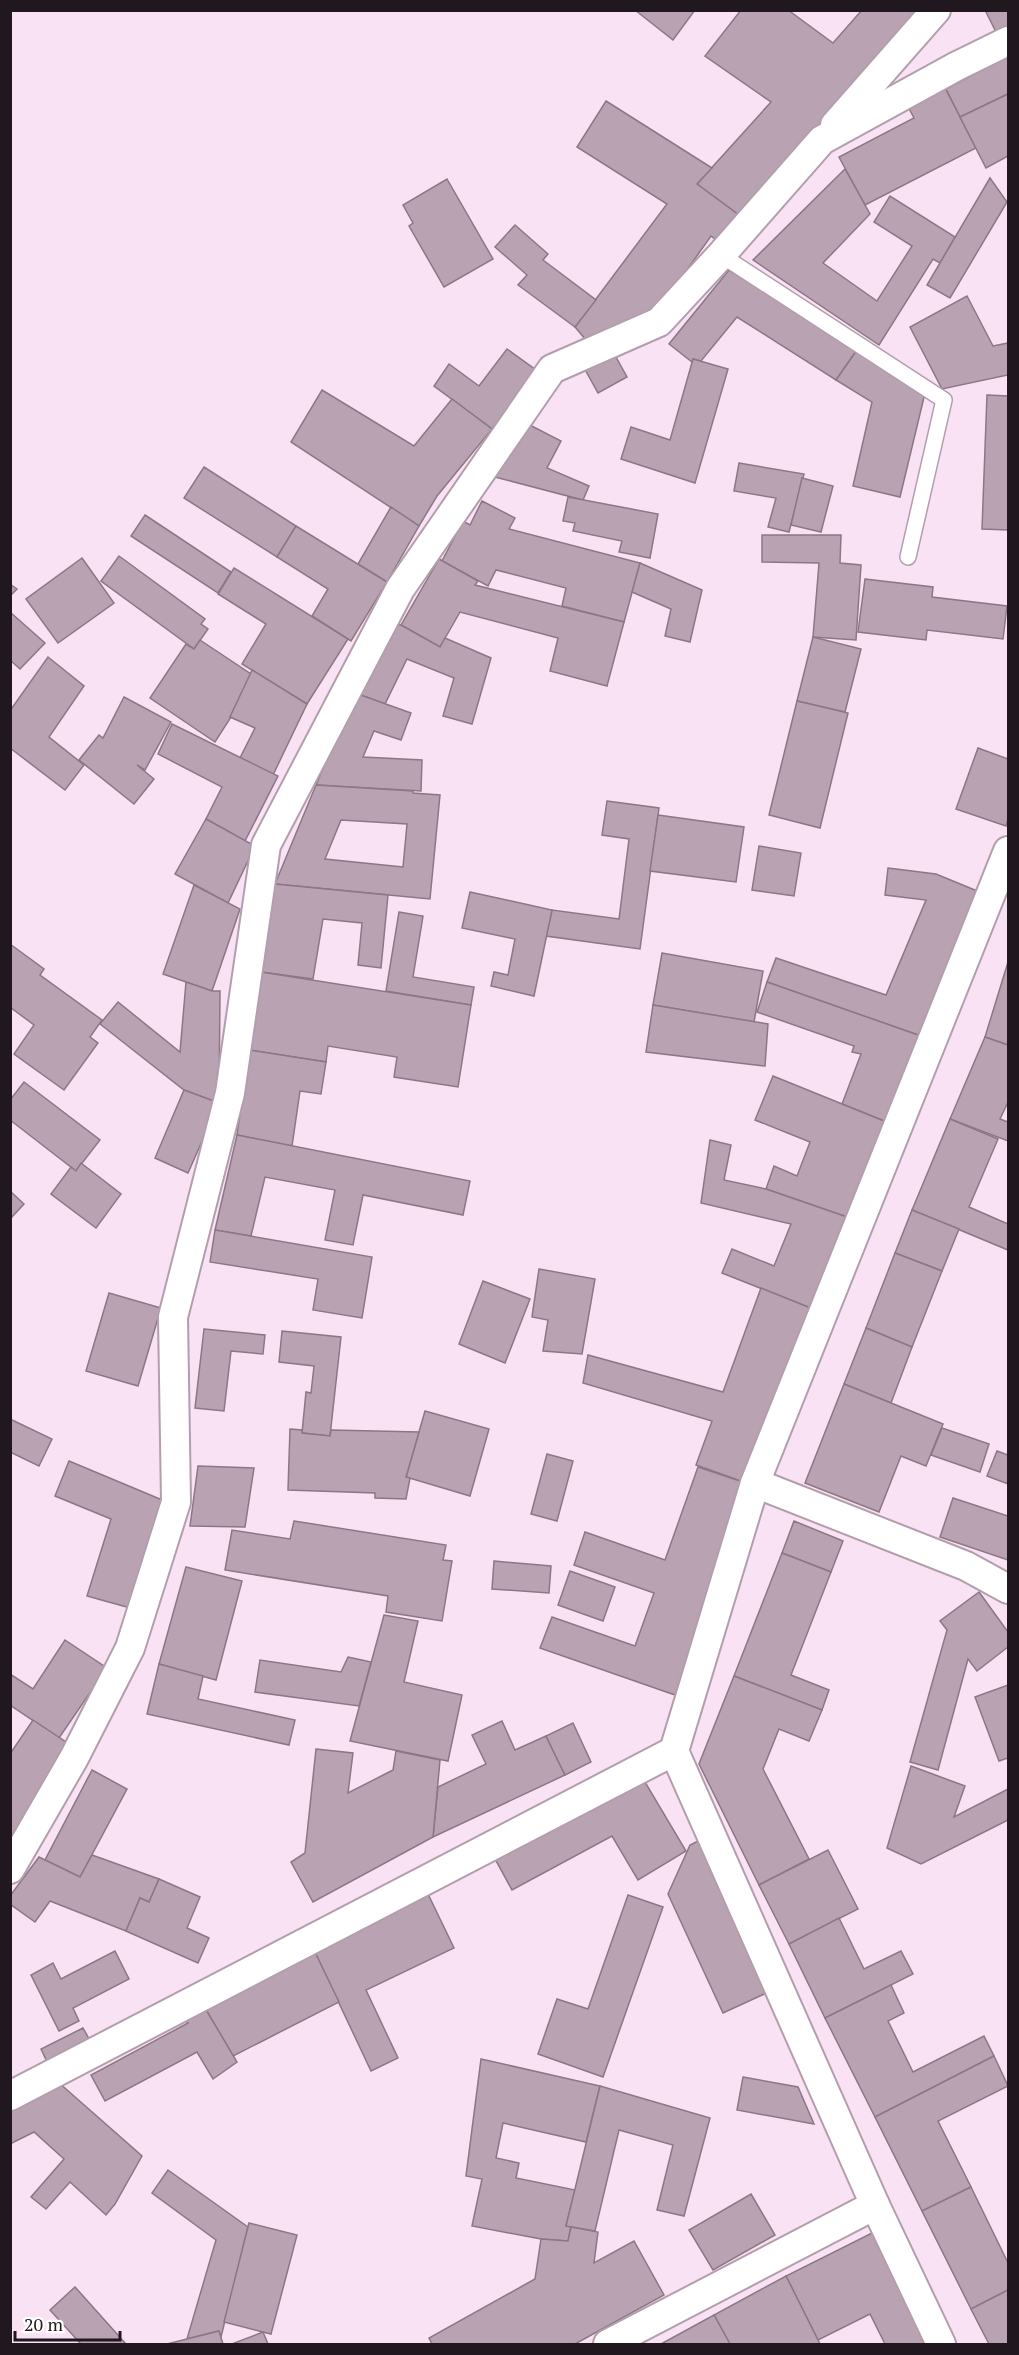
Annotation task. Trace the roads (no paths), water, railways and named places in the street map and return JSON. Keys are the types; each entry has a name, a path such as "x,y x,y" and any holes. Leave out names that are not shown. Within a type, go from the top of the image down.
{"street":[{"path":"10,1869 74,1758 130,1648 176,1502 173,1317 230,1093 266,845 399,589 552,369 659,322 721,255 936,10"},
{"path":"822,140 1008,40"},
{"path":"941,2344 875,2205 674,1751 755,1483 1008,851"},
{"path":"755,1483 966,1566 1008,1589"},
{"path":"10,2096 674,1751"},
{"path":"608,2344 875,2205"}],"lane":[{"path":"721,255 944,400 908,557"}]}
